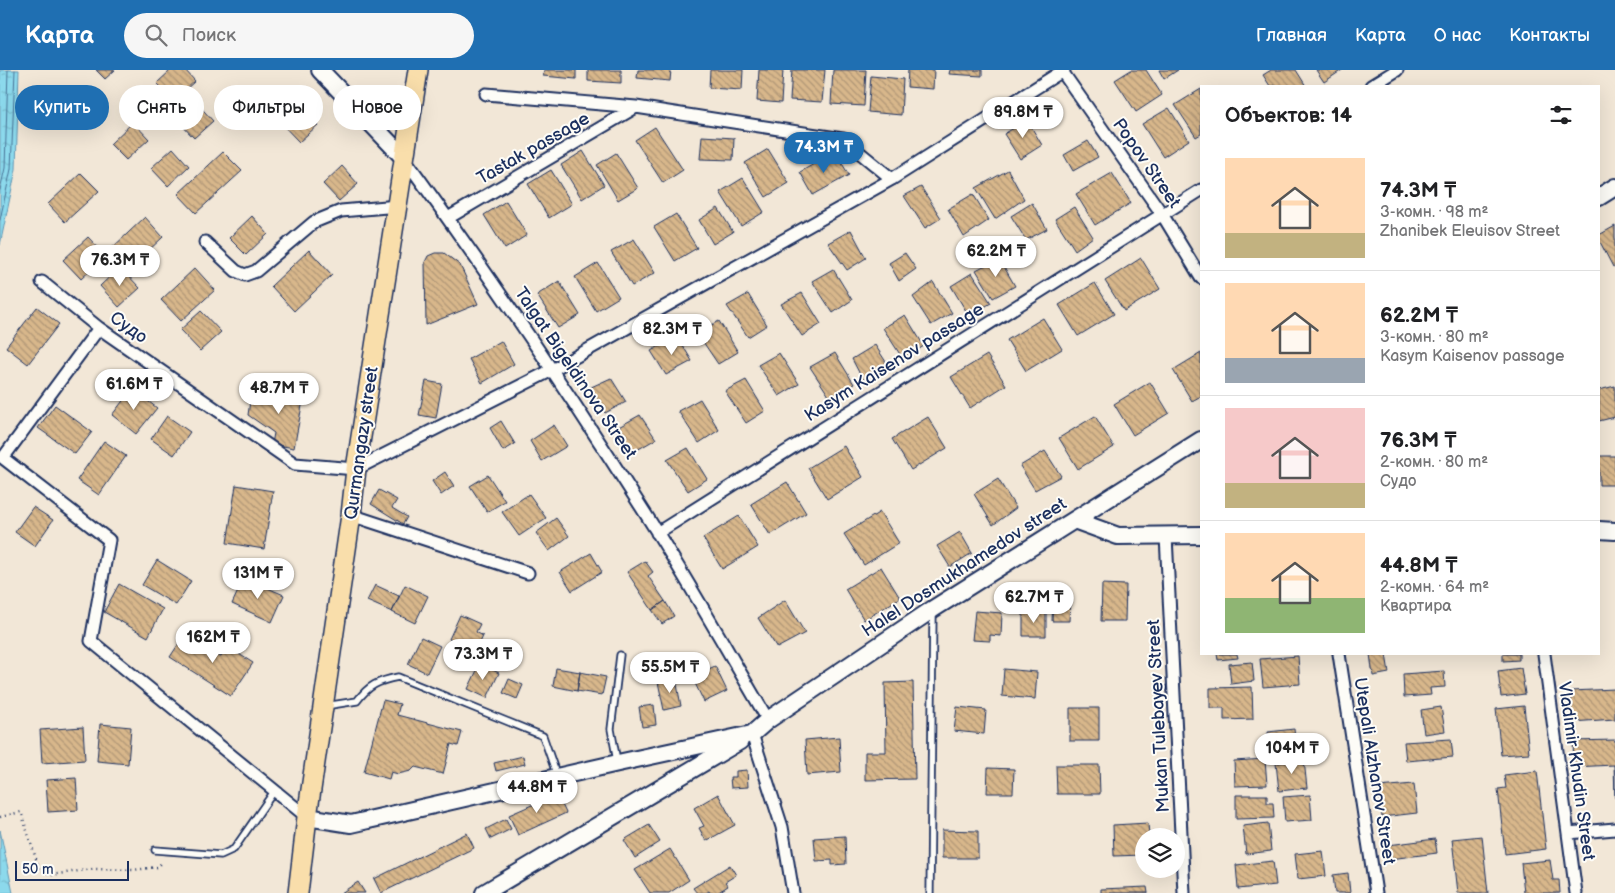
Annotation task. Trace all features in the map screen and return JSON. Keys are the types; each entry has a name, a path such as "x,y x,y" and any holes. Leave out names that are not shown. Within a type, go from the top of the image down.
{"main road":[{"name":"Qurmangazy street","path":"298,893 356,469 418,70"}],"street":[{"name":"Talgat Bigeldinova Street","path":"320,70 404,159 448,218 552,370 657,533 768,720"},
{"path":"1373,85 1397,70"},
{"path":"356,469 552,370 892,178 1062,71"},
{"name":"Popov Street","path":"1062,71 1162,214 1200,276"},
{"name":"Tastak passage","path":"486,94 636,107 843,139 892,178"},
{"name":"Tastak passage","path":"448,218 636,107"},
{"path":"1600,196 1615,187"},
{"name":"Kasym Kaisenov passage","path":"657,533 1200,191"},
{"path":"205,242 236,271 245,275 256,271 314,222 341,211 398,206"},
{"name":"Судо","path":"42,282 99,328 294,464 356,469"},
{"path":"99,328 3,458 110,540 90,640 307,817"},
{"name":"Halel Dosmukhamedov street","path":"484,893 752,734 768,720 933,609 1200,441"},
{"path":"351,515 528,573"},
{"path":"1074,520 1118,536 1200,536"},
{"path":"1600,530 1615,530"},
{"name":"Mukan Tulebayev Street","path":"1166,536 1184,893"},
{"name":"Utepali Alzhanov Street","path":"1339,655 1376,893"},
{"name":"Vladimir Khudin Street","path":"1544,655 1576,893"},
{"path":"752,734 782,827 793,893"},
{"name":"Halel Dosmukhamedov street","path":"307,817 351,824 752,734"},
{"path":"1568,833 1615,829"}],"lane":[{"path":"930,893 933,609"},
{"path":"618,763 610,729 620,655"},
{"path":"323,706 357,701 366,689 382,680 398,677 543,736 557,777"},
{"path":"155,850 220,855 234,849 274,790"}],"path":[{"path":"0,817 21,812 39,868 51,875 93,870 158,868 171,851"}],"water":[{"path":"0,70 19,70 19,85 15,85 15,130 17,130 16,169 0,245"},
{"path":"0,830 13,893 0,893"}],"building":[{"path":"96,70 115,70 105,79"},
{"path":"171,70 185,70 195,81 191,85 159,85 157,83"},
{"path":"544,70 576,70 576,79 543,76"},
{"path":"588,70 621,70 621,83 588,81"},
{"path":"638,70 671,70 670,81 637,78"},
{"path":"710,70 743,70 742,90 709,88"},
{"path":"759,70 783,70 781,103 757,101"},
{"path":"792,70 825,70 822,102 790,100"},
{"path":"833,70 866,70 864,106 831,104"},
{"path":"908,70 934,70 933,89 907,87"},
{"path":"950,70 982,70 982,76 949,74"},
{"path":"1131,70 1146,70 1162,95 1136,112 1115,80"},
{"path":"1159,70 1178,70 1164,79"},
{"path":"1271,70 1296,70 1305,85 1269,85 1263,75"},
{"path":"1316,70 1342,70 1324,82"},
{"path":"871,76 903,79 901,115 868,112"},
{"path":"1200,90 1200,135 1196,137 1175,105"},
{"path":"1169,108 1189,140 1163,157 1142,124"},
{"path":"204,111 213,121 204,129"},
{"path":"1027,120 1042,145 1020,159 1004,134"},
{"path":"655,127 683,170 663,183 635,140"},
{"path":"125,130 141,130 149,139 126,160 110,144"},
{"path":"186,130 203,130 194,138"},
{"path":"288,130 312,130 299,142"},
{"path":"702,136 734,138 733,160 700,159"},
{"path":"1088,141 1098,157 1073,171 1064,155"},
{"path":"173,148 189,166 168,186 151,168"},
{"path":"768,149 789,183 766,197 745,163"},
{"path":"583,151 604,185 582,199 561,165"},
{"path":"223,152 242,171 196,213 178,194"},
{"path":"835,152 849,175 813,195 800,172"},
{"path":"616,153 638,188 618,200 597,165"},
{"path":"342,166 358,184 339,201 323,184"},
{"path":"551,170 572,204 549,218 528,184"},
{"path":"1008,170 1024,199 995,219 976,188"},
{"path":"81,173 99,191 65,222 48,204"},
{"path":"1112,173 1131,203 1095,225 1076,194"},
{"path":"743,178 764,212 741,226 720,192"},
{"path":"921,187 941,218 925,228 904,196"},
{"path":"973,194 989,220 964,237 948,209"},
{"path":"506,201 527,235 505,249 484,215"},
{"path":"1032,203 1047,229 1026,240 1011,216"},
{"path":"1074,207 1093,237 1075,250 1055,219"},
{"path":"718,208 733,232 713,244 699,220"},
{"path":"676,214 697,248 675,261 654,227"},
{"path":"252,216 268,234 246,255 229,238"},
{"path":"145,217 163,237 130,268 111,249"},
{"path":"1615,226 1615,266 1613,267 1600,242 1600,234"},
{"path":"851,230 866,258 847,270 828,243"},
{"path":"88,237 106,256 81,279 63,260"},
{"path":"634,239 655,273 632,286 611,252"},
{"path":"309,250 332,275 294,311 271,286"},
{"path":"435,253 444,253 460,265 478,304 426,325 425,262 428,256"},
{"path":"905,253 916,269 899,281 889,263"},
{"path":"999,258 1015,286 993,298 976,270"},
{"path":"1141,258 1160,289 1124,311 1105,281"},
{"path":"598,263 619,297 596,311 575,277"},
{"path":"120,267 140,288 119,307 100,286"},
{"path":"195,268 215,290 181,321 161,300"},
{"path":"833,269 852,300 833,313 812,281"},
{"path":"972,273 991,303 969,316 951,286"},
{"path":"559,281 580,315 558,328 537,295"},
{"path":"933,282 952,313 931,325 913,297"},
{"path":"1095,283 1114,314 1078,336 1059,305"},
{"path":"802,293 821,324 802,336 781,304"},
{"path":"748,294 767,325 748,337 727,306"},
{"path":"37,307 59,324 28,364 6,347"},
{"path":"201,311 221,332 200,351 180,330"},
{"path":"905,315 924,346 903,359 883,328"},
{"path":"1043,318 1062,349 1026,371 1007,340"},
{"path":"719,321 738,352 718,364 697,333"},
{"path":"677,336 692,361 666,375 651,351"},
{"path":"501,341 514,364 482,383 469,359"},
{"path":"875,345 888,365 863,380 852,359"},
{"path":"779,353 799,384 779,396 758,365"},
{"path":"835,353 854,384 831,399 810,367"},
{"path":"1200,354 1200,397 1192,401 1173,370"},
{"path":"987,355 1006,385 970,408 951,377"},
{"path":"611,378 626,402 605,413 589,388"},
{"path":"746,380 765,411 746,423 725,391"},
{"path":"426,381 442,384 436,418 419,415"},
{"path":"1150,382 1169,413 1133,435 1114,404"},
{"path":"1615,386 1615,417 1600,421 1600,390"},
{"path":"264,388 304,395 294,448 272,444 274,433 248,415 250,401 261,403"},
{"path":"132,389 157,408 136,434 112,415"},
{"path":"700,399 719,430 699,443 678,411"},
{"path":"55,405 92,432 75,454 38,428"},
{"path":"640,415 656,439 630,454 615,429"},
{"path":"167,416 190,432 174,455 151,439"},
{"path":"1095,416 1114,447 1078,469 1059,438"},
{"path":"928,417 947,448 911,470 892,439"},
{"path":"501,421 515,444 503,451 490,428"},
{"path":"554,425 567,446 542,461 530,441"},
{"path":"104,441 126,456 99,495 77,480"},
{"path":"844,446 863,477 827,499 808,468"},
{"path":"688,448 707,479 688,491 667,460"},
{"path":"1045,451 1061,476 1035,490 1020,466"},
{"path":"1600,456 1615,456 1615,485 1600,485"},
{"path":"445,472 454,486 441,495 432,481"},
{"path":"488,475 505,501 487,512 470,486"},
{"path":"998,479 1016,508 993,525 974,494"},
{"path":"787,482 806,513 770,535 751,504"},
{"path":"236,485 273,491 264,549 227,543"},
{"path":"379,490 397,500 392,508 407,517 403,524 371,504"},
{"path":"529,494 546,518 519,536 502,512"},
{"path":"33,507 53,520 35,546 15,532"},
{"path":"880,512 899,543 864,565 844,534"},
{"path":"739,516 758,547 722,569 703,538"},
{"path":"556,518 569,536 549,551 536,533"},
{"path":"960,532 972,553 950,567 937,546"},
{"path":"591,553 602,572 572,591 560,572"},
{"path":"157,560 191,581 176,605 142,585"},
{"path":"645,561 653,572 648,576 665,601 652,610 627,572"},
{"path":"881,567 900,598 864,620 845,589"},
{"path":"244,578 284,595 272,622 232,604"},
{"path":"119,584 163,609 148,637 104,612"},
{"path":"1102,584 1126,585 1125,621 1101,621"},
{"path":"375,585 399,596 392,612 367,601"},
{"path":"405,585 428,596 415,623 392,612"},
{"path":"785,600 805,633 777,648 758,618"},
{"path":"1053,600 1070,601 1069,621 1052,621"},
{"path":"665,601 674,616 662,624 652,610"},
{"path":"975,611 1002,613 1001,636 990,635 990,641 972,640"},
{"path":"1023,611 1046,611 1046,636 1023,636"},
{"path":"460,615 480,624 476,632 483,636 476,652 449,639"},
{"path":"185,634 221,657 228,647 253,663 231,696 170,657"},
{"path":"421,637 440,646 427,673 408,664"},
{"path":"1217,655 1237,655 1238,658 1218,660"},
{"path":"1370,655 1386,655 1389,673 1373,676"},
{"path":"1503,655 1519,655 1519,660 1503,661"},
{"path":"1298,656 1300,684 1263,687 1260,659"},
{"path":"1252,662 1254,681 1231,684 1229,664"},
{"path":"480,664 499,673 487,698 468,689"},
{"path":"715,666 727,691 704,702 692,677"},
{"path":"556,668 580,672 577,691 553,686"},
{"path":"1521,668 1525,694 1501,697 1498,671"},
{"path":"1004,669 1037,672 1035,699 1002,696"},
{"path":"1444,671 1445,687 1430,688 1431,695 1404,697 1403,674"},
{"path":"580,672 606,677 602,695 577,691"},
{"path":"509,679 523,685 517,699 503,693"},
{"path":"676,679 681,706 664,710 658,682"},
{"path":"913,682 915,779 865,780 865,752 886,752 885,683"},
{"path":"1252,687 1253,719 1224,720 1224,708 1210,708 1210,688"},
{"path":"1615,689 1615,719 1572,722 1571,691"},
{"path":"383,700 400,704 397,715 462,732 458,746 451,744 443,774 415,767 411,771 398,774 391,772 389,779 364,772"},
{"path":"654,705 656,725 642,727 639,707"},
{"path":"1524,706 1529,753 1501,755 1496,709"},
{"path":"957,707 986,710 984,734 954,731"},
{"path":"1441,707 1445,731 1424,734 1421,710"},
{"path":"1070,708 1099,708 1099,741 1070,741"},
{"path":"100,724 131,727 128,764 97,761"},
{"path":"83,727 85,760 42,763 40,730"},
{"path":"1294,729 1296,748 1270,751 1268,732"},
{"path":"839,737 841,772 807,775 805,740"},
{"path":"1451,739 1453,757 1406,761 1404,742"},
{"path":"1615,740 1615,798 1614,765 1574,767 1573,741"},
{"path":"523,756 525,764 496,771 494,763"},
{"path":"1265,759 1267,785 1235,786 1234,761"},
{"path":"1304,760 1307,788 1279,791 1276,763"},
{"path":"1056,765 1099,765 1100,794 1057,794"},
{"path":"988,768 1014,769 1013,793 987,793"},
{"path":"747,770 748,787 731,788 730,777 736,777 736,771"},
{"path":"1537,771 1546,849 1505,854 1498,789 1506,788 1504,775"},
{"path":"76,778 78,810 48,812 46,780"},
{"path":"1414,784 1417,813 1382,817 1378,787"},
{"path":"557,794 566,813 518,835 509,815"},
{"path":"718,794 735,825 706,841 699,828 704,826 694,808"},
{"path":"1236,795 1267,795 1267,803 1273,803 1274,818 1236,819"},
{"path":"1310,795 1312,820 1285,822 1283,797"},
{"path":"506,819 511,829 491,839 486,829"},
{"path":"1148,823 1148,828 1135,828 1135,855 1114,856 1113,825"},
{"path":"1268,823 1271,851 1246,854 1243,826"},
{"path":"649,825 660,842 635,858 624,840"},
{"path":"942,830 978,831 978,858 942,858"},
{"path":"467,833 474,848 381,893 374,879"},
{"path":"845,836 846,864 832,865 832,860 816,861 814,838"},
{"path":"1482,836 1488,893 1458,893 1452,839"},
{"path":"1435,839 1437,853 1390,859 1388,845"},
{"path":"670,849 689,880 669,893 650,893 635,870"},
{"path":"1323,851 1326,876 1298,879 1295,854"},
{"path":"1550,860 1553,880 1559,880 1560,893 1524,893 1521,863"},
{"path":"1273,861 1276,885 1238,889 1236,865"},
{"path":"730,865 736,875 725,882 728,886 717,893 710,893 709,891 697,893 693,888"},
{"path":"1348,873 1350,893 1335,893 1333,875"},
{"path":"358,882 365,893 341,893"},
{"path":"1147,887 1148,893 1101,893 1101,889"}]}
